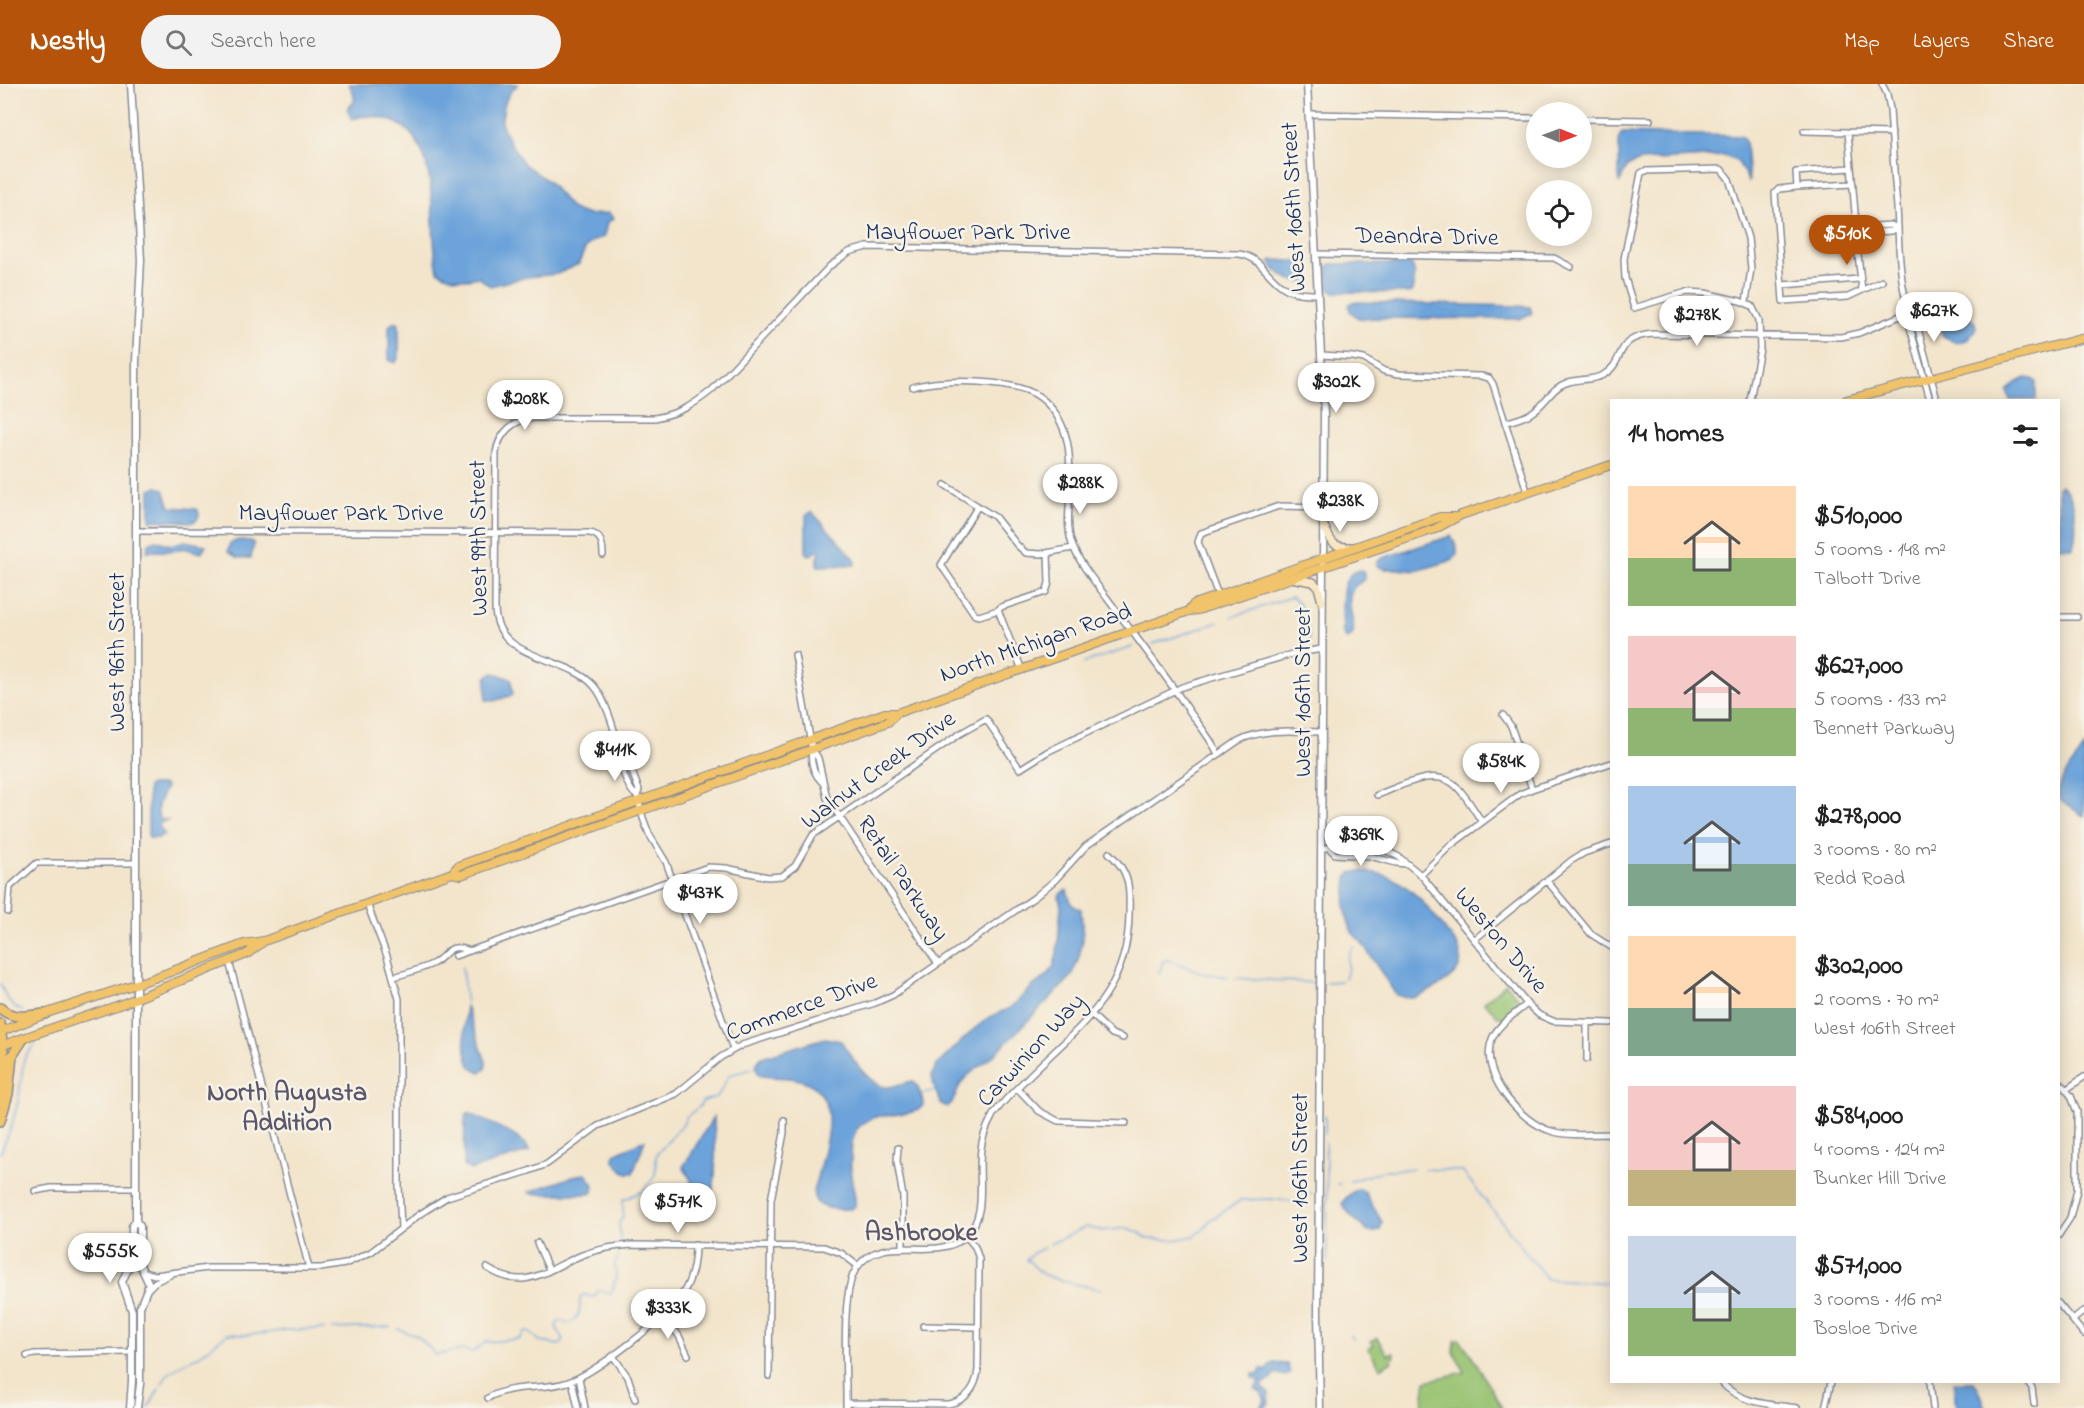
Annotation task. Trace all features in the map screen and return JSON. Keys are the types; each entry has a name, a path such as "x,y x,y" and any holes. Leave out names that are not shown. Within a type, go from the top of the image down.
{"highway":[{"path":"0,1008 18,1017 45,1014"},
{"path":"0,1029 5,1070 0,1102"},
{"path":"0,1121 8,1094 13,1053 23,1039"}],"main road":[{"path":"1850,399 2084,338"},
{"name":"North Michigan Road","path":"1189,610 1194,604 1435,529 1455,517 1527,491 1610,465"},
{"name":"North Michigan Road","path":"452,873 461,875 888,722 897,714 1189,610 1198,610 1291,578 1355,547 1440,517 1455,517"},
{"path":"1323,524 1333,544 1338,547 1355,547"},
{"path":"1291,578 1313,582 1318,587 1322,602"},
{"name":"North Michigan Road","path":"0,1029 135,985 244,944 264,941 367,904 452,873 458,866 638,799 885,713 897,714"},
{"name":"North Michigan Road","path":"2,1046 135,998 247,954 264,941"}],"street":[{"name":"West 96th Street","path":"131,84 141,270 136,326 135,998 136,1221 140,1226 140,1262 143,1272"},
{"name":"West 106th Street","path":"1307,84 1322,355 1323,562 1318,1315 1320,1408"},
{"path":"1882,84 1889,102 1903,282 1912,319 1917,325 1930,399"},
{"path":"1308,114 1526,118"},
{"path":"1592,119 1650,120"},
{"path":"1804,131 1892,133"},
{"path":"1848,132 1859,230 1859,279 1862,290"},
{"path":"1797,187 1796,172 1851,168"},
{"path":"1746,302 1751,269 1748,238 1729,179 1721,169 1641,173 1624,259 1625,278 1634,308 1687,292 1705,293 1746,302 1752,306 1760,320 1761,336 1750,399"},
{"path":"1853,183 1779,189 1775,193 1783,301 1848,297 1882,281"},
{"path":"1859,230 1891,231 1898,228"},
{"name":"Mayflower Park Drive","path":"633,419 655,418 691,407 712,390 830,266 849,252 867,247 1239,254 1259,262 1285,288 1300,293 1318,294"},
{"name":"Deandra Drive","path":"1316,254 1554,258 1571,267"},
{"path":"1782,285 1859,279"},
{"path":"1505,423 1532,413 1556,389 1567,382 1601,376 1612,368 1622,347 1637,336 1653,334 1848,336 1910,312"},
{"path":"1322,355 1364,359 1384,371 1399,374 1489,378 1493,384 1527,491"},
{"path":"1928,380 1937,399"},
{"path":"913,387 932,382 1003,383 1026,389 1048,405 1060,420 1067,435 1069,526 1073,548 1218,754"},
{"name":"West 99th Street","path":"633,419 533,418 522,420 510,427 499,442 496,453 495,612 500,631 509,642 590,681 599,693 621,753 621,764 628,783 632,793 638,799 649,834 666,862 733,1049"},
{"path":"945,485 1001,522 1017,545 1026,553 1048,553 1073,548"},
{"path":"978,506 941,565 975,615 979,616 1046,592 1049,583 1048,553"},
{"path":"1218,596 1198,542 1201,533 1279,506 1323,507"},
{"name":"Mayflower Park Drive","path":"136,531 592,533 602,541 603,555"},
{"path":"998,609 1022,670"},
{"path":"2060,617 2077,617"},
{"name":"Walnut Creek Drive","path":"456,956 672,879 714,867 768,877 782,876 795,866 813,835 961,733 986,719 1020,769 1047,752 1175,690 1292,654 1322,649"},
{"name":"Retail Parkway","path":"795,655 812,749 818,758 827,798 938,964"},
{"path":"1503,715 1511,726 1532,789"},
{"name":"Commerce Drive","path":"170,1275 208,1268 309,1268 337,1266 354,1261 379,1248 425,1210 447,1197 542,1166 598,1126 670,1098 733,1049 884,999 1041,892 1089,843 1238,741 1257,734 1275,732 1322,732"},
{"path":"1421,875 1444,851 1517,796 1610,763"},
{"path":"1377,795 1424,779 1442,778 1458,789 1482,822"},
{"name":"Weston Drive","path":"1329,848 1334,842 1369,844 1391,852 1421,875 1527,1004 1539,1015 1549,1020 1610,1023"},
{"path":"1475,939 1575,858 1610,844"},
{"name":"Weston Drive","path":"1321,848 1329,848 1335,854 1370,856 1406,864"},
{"name":"Carwinion Way","path":"966,1236 979,1210 980,1156 984,1136 997,1110 1091,1014 1116,980 1129,934 1128,882 1123,867 1109,853"},
{"path":"8,912 10,887 38,863 136,863"},
{"path":"1547,881 1591,934 1610,947"},
{"path":"367,904 394,977 400,1013 399,1186 401,1229"},
{"name":"Walnut Creek Drive","path":"394,977 432,964 447,950 461,947 471,951"},
{"path":"229,961 309,1268"},
{"path":"1527,1004 1503,1024 1492,1038 1489,1060 1496,1079 1523,1115 1543,1128 1563,1133 1610,1134"},
{"path":"1091,1014 1112,1034 1123,1038"},
{"path":"1587,1022 1587,1059"},
{"path":"2067,1089 2084,1077"},
{"path":"2060,1082 2067,1089 2077,1112 2080,1190 2070,1218 2060,1233"},
{"path":"1017,1088 1039,1111 1054,1120 1071,1123 1126,1124"},
{"path":"769,1376 771,1200 784,1133 784,1120"},
{"path":"898,1148 897,1161 903,1203 903,1247"},
{"path":"35,1191 51,1188 136,1188"},
{"name":"West 96th Street","path":"127,1273 132,1262 132,1226 136,1221"},
{"path":"966,1236 975,1247 979,1259 977,1378 972,1390 961,1400 944,1404 846,1405 848,1292 851,1278 858,1266 877,1252 888,1248 941,1248 966,1236"},
{"path":"537,1243 549,1270"},
{"path":"488,1398 503,1390 545,1387 576,1379 613,1356 675,1305 686,1288 693,1268 695,1245"},
{"path":"487,1268 500,1276 517,1280 531,1278 587,1254 610,1247 695,1245 827,1247 845,1255 858,1266"},
{"path":"130,1408 132,1309 122,1282 127,1273 134,1270 152,1275 170,1275"},
{"path":"137,1408 140,1384 140,1307 149,1282 143,1272"},
{"path":"126,1294 136,1298 146,1292 155,1282 170,1275"},
{"path":"2060,1305 2084,1334"},
{"path":"2073,1320 2084,1311"},
{"path":"664,1315 679,1336 688,1355"},
{"path":"923,1326 978,1327"},
{"path":"27,1356 132,1352"},
{"path":"613,1356 628,1377 635,1400"},
{"path":"576,1379 578,1408"},
{"path":"576,1379 585,1408"},
{"path":"1722,1383 1734,1394 1746,1400 1797,1408"},
{"path":"1825,1408 1831,1383"},
{"path":"1930,1383 1933,1408"},
{"path":"2029,1383 2032,1388 2034,1404"}],"green space":[{"path":"1506,983 1521,1002 1504,1018 1499,1017 1484,1002"},
{"path":"1377,1338 1388,1355 1393,1352 1395,1356 1391,1359 1392,1361 1381,1368 1368,1349 1374,1345 1371,1341"},
{"path":"1459,1339 1471,1354 1502,1408 1422,1408 1426,1381 1465,1372 1454,1352 1455,1340"}],"water":[{"path":"349,84 518,84 505,102 501,123 510,143 524,164 549,182 572,209 588,215 609,213 614,219 607,222 604,237 587,246 579,264 557,274 527,277 490,286 478,277 463,279 443,274 438,271 427,165 420,146 408,131 392,121 372,116 352,119 347,109 354,102 354,95"},
{"path":"1622,133 1741,136 1746,143 1749,182 1738,162 1725,156 1640,161 1628,166 1619,183 1619,137"},
{"path":"1275,260 1304,262 1309,272 1306,282 1295,281 1281,275 1270,263"},
{"path":"1331,264 1412,264 1415,276 1412,292 1334,292 1329,290 1327,267"},
{"path":"1353,302 1517,306 1530,307 1532,313 1519,319 1358,318 1350,311 1349,305"},
{"path":"1951,317 1969,318 1975,322 1976,328 1969,339 1957,343 1943,336 1941,329 1943,323"},
{"path":"394,322 399,324 399,357 395,363 389,360 389,326"},
{"path":"2026,378 2033,379 2036,382 2036,399 2010,399 2007,391"},
{"path":"2060,486 2070,497 2075,514 2073,548 2060,547"},
{"path":"157,487 164,489 170,507 197,509 198,518 193,522 150,520 150,489"},
{"path":"812,512 855,559 855,565 818,566 820,551 811,555 806,554 806,515"},
{"path":"1451,536 1457,548 1453,560 1416,571 1385,569 1377,566 1377,562 1383,558"},
{"path":"156,540 170,545 185,541 206,545 201,553 183,548 170,551 147,551 149,543"},
{"path":"239,540 251,541 254,544 251,558 238,558 228,552 230,543"},
{"path":"1361,570 1365,579 1355,586 1351,594 1353,634 1348,639 1343,633 1344,586 1353,573"},
{"path":"494,673 511,679 513,695 494,701 486,700 486,678"},
{"path":"2084,748 2084,816 2061,801 2060,785"},
{"path":"151,785 166,787 158,804 158,814 161,820 169,820 161,822 159,827 165,835 158,838 149,838 148,834 148,787"},
{"path":"1361,871 1384,875 1396,880 1425,905 1457,944 1460,952 1461,960 1452,977 1416,997 1396,995 1363,944 1352,932 1348,921 1345,906 1347,878 1351,873"},
{"path":"1067,890 1072,905 1081,909 1083,939 1072,976 994,1055 966,1077 952,1103 947,1107 940,1103 932,1075 936,1066 974,1029 990,1017 1010,1008 1049,974 1054,966 1061,906 1059,897"},
{"path":"466,1006 486,1062 486,1069 480,1072 472,1068 467,1056"},
{"path":"825,1038 841,1041 861,1070 882,1086 889,1087 913,1081 917,1085 924,1104 913,1112 874,1118 857,1130 851,1156 855,1206 851,1209 827,1208 814,1198 814,1188 828,1128 826,1105 821,1094 807,1082 759,1075 756,1067 762,1057"},
{"path":"468,1113 512,1134 530,1151 471,1170 464,1166 465,1119"},
{"path":"714,1116 713,1190 710,1197 689,1195 691,1180 683,1167"},
{"path":"645,1140 633,1173 625,1173 614,1161 614,1154"},
{"path":"586,1174 594,1185 593,1192 590,1194 532,1194 529,1192 577,1175"},
{"path":"1359,1189 1364,1191 1382,1222 1380,1230 1370,1232 1364,1228 1342,1204 1349,1195"},
{"path":"1274,1363 1287,1364 1290,1373 1286,1376 1275,1373 1271,1380 1264,1383 1262,1388 1269,1393 1269,1403 1265,1408 1261,1408 1265,1400 1261,1392 1255,1389 1260,1381 1253,1378 1253,1374 1259,1374 1261,1369 1266,1371"},
{"path":"1953,1383 1975,1383 1986,1408 1956,1408"}],"waterway":[{"path":"1232,617 1291,597 1296,600 1303,611 1309,643"},
{"path":"1153,644 1219,622"},
{"path":"1083,663 1133,647"},
{"path":"1345,978 1350,951 1353,947"},
{"path":"1159,974 1163,961 1168,960 1206,974 1229,977"},
{"path":"462,967 466,1006"},
{"path":"1235,978 1316,983"},
{"path":"1325,982 1341,981"},
{"path":"0,984 11,1004 23,1011"},
{"path":"0,1154 11,1128 18,1102 24,1059 36,1043"},
{"path":"620,1239 619,1223 623,1216 623,1200 643,1191 652,1181 656,1171 657,1154 684,1123 686,1117 703,1101 716,1097 729,1075 756,1068"},
{"path":"921,1094 936,1090"},
{"path":"1325,1116 1325,1134"},
{"path":"1325,1142 1327,1261"},
{"path":"1350,1181 1387,1170 1413,1169"},
{"path":"1424,1169 1462,1171 1547,1279 1610,1283"},
{"path":"1050,1244 1086,1227 1101,1231 1127,1228 1149,1239 1174,1240 1194,1236 1204,1229 1210,1220 1241,1200 1271,1199 1299,1202 1312,1193"},
{"path":"1044,1248 1033,1253 1026,1260 1042,1274 1065,1282 1100,1289"},
{"path":"398,1329 419,1337 436,1355 463,1350 473,1352 486,1342 520,1339 524,1333 529,1332 541,1342 559,1345 563,1338 556,1327 559,1321 571,1323 577,1318 580,1298 583,1295 594,1297 598,1291 611,1294 616,1278 615,1264 619,1255"},
{"path":"332,1329 390,1327"},
{"path":"162,1384 167,1375 182,1364 199,1356 227,1334 245,1335 285,1330 324,1329"},
{"path":"1351,1335 1353,1339"},
{"path":"148,1408 159,1389"}],"district":[{"name":"North Augusta Addition","path":"287,1109"},
{"name":"Ashbrooke","path":"921,1234"}]}
